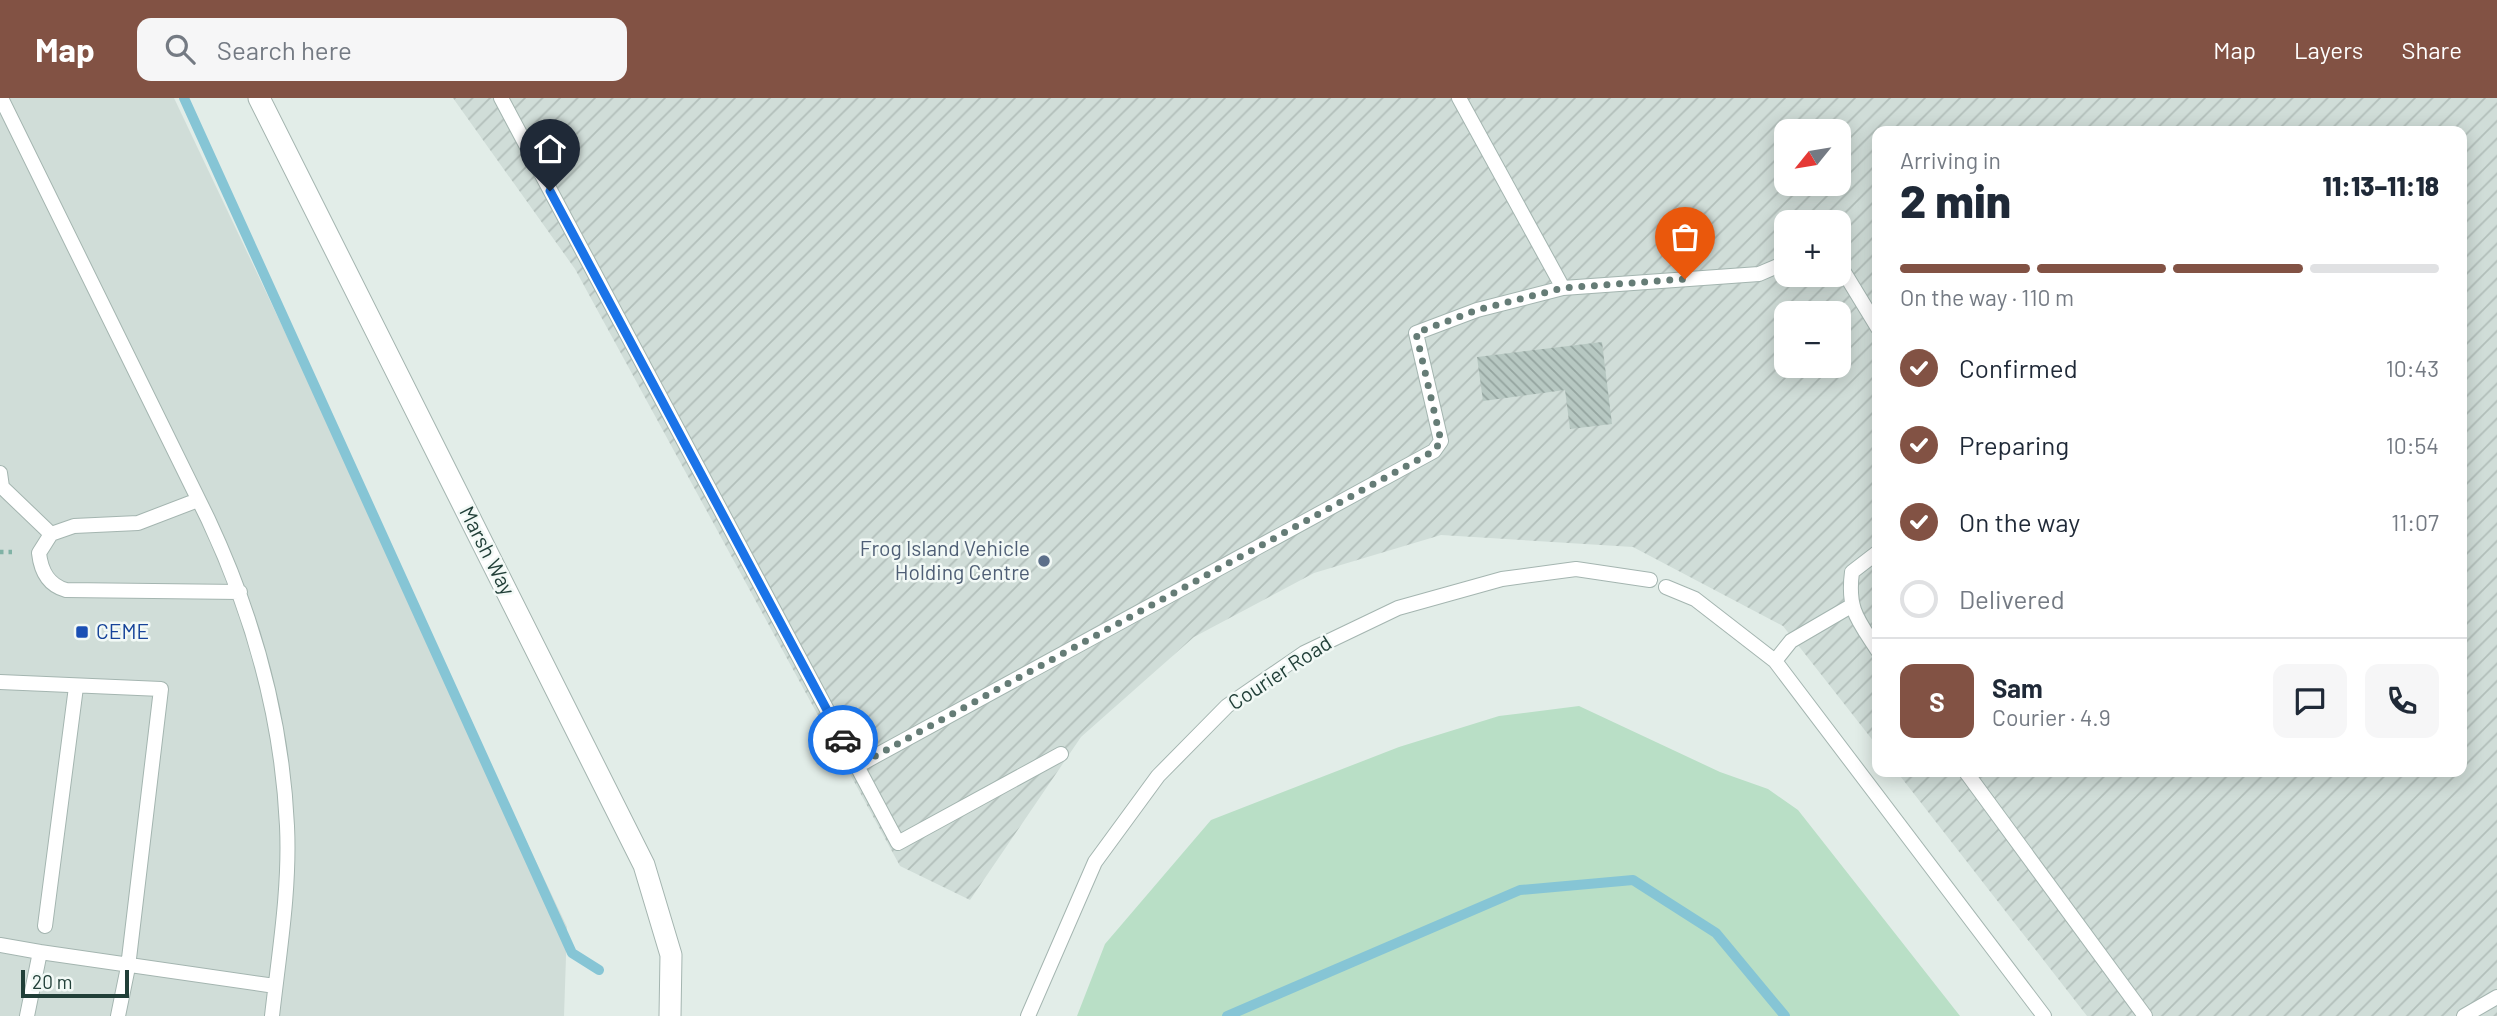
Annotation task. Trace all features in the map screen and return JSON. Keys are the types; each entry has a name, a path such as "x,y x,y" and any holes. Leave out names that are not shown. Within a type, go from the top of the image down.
{"street":[{"name":"Marsh Way","path":"259,98 644,865 671,955 670,1016"}],"lane":[{"path":"1,98 198,500 240,593 267,682 282,758 287,827 286,879 272,1016"},
{"path":"500,98 898,843 1061,754"},
{"path":"1459,98 1563,288"},
{"path":"857,766 1434,451 1441,441 1416,333 1477,310 1563,288 1759,274 1774,268"},
{"path":"1851,284 1872,318"},
{"path":"0,473 2,487 51,534"},
{"path":"198,500 138,523 74,526 51,534 39,553 40,564 49,581 57,587 81,591 240,593"},
{"path":"1872,557 1852,572 1849,596 1872,640"},
{"name":"Courier Road","path":"1028,1016 1095,862 1158,776 1227,706 1304,653 1398,608 1502,579 1576,569 1650,580"},
{"path":"1666,587 1695,598 1775,661 2045,1016"},
{"path":"1775,661 1791,641 1852,606"},
{"path":"0,682 161,689 128,967 118,1016"},
{"path":"46,926 76,687"},
{"path":"1970,777 2145,1016"},
{"path":"0,945 128,967 275,986"},
{"path":"27,1016 40,952"},
{"path":"2464,1016 2497,997"}],"shaded area":[{"path":"0,98 174,98 567,927 564,1016 0,1016"},
{"name":"Frog Island Vehicle Holding Centre","path":"453,98 2497,98 2497,1016 2087,1016 1901,777 2467,777 2467,126 1872,126 1872,739 1783,626 1633,547 1441,535 1314,573 1194,637 1081,737 970,900 900,866 575,269"}],"green space":[{"path":"1579,706 1720,772 1768,789 1798,810 1960,1016 1077,1016 1105,944 1211,820 1399,747 1499,716"}],"building":[{"path":"1602,342 1612,424 1570,429 1565,390 1483,401 1477,357"}],"waterway":[{"path":"184,98 572,953 599,970"},
{"path":"1227,1016 1520,890 1633,880 1716,933 1785,1016"}],"way so far":[{"path":"843,740 857,766 1434,451 1441,441 1416,333 1477,310 1563,288 1685,279"}],"place":[{"name":"Frog Island Vehicle Holding Centre","path":"1044,561"},
{"name":"CEME","path":"82,632"}],"route":[{"path":"550,191 843,740"}]}
